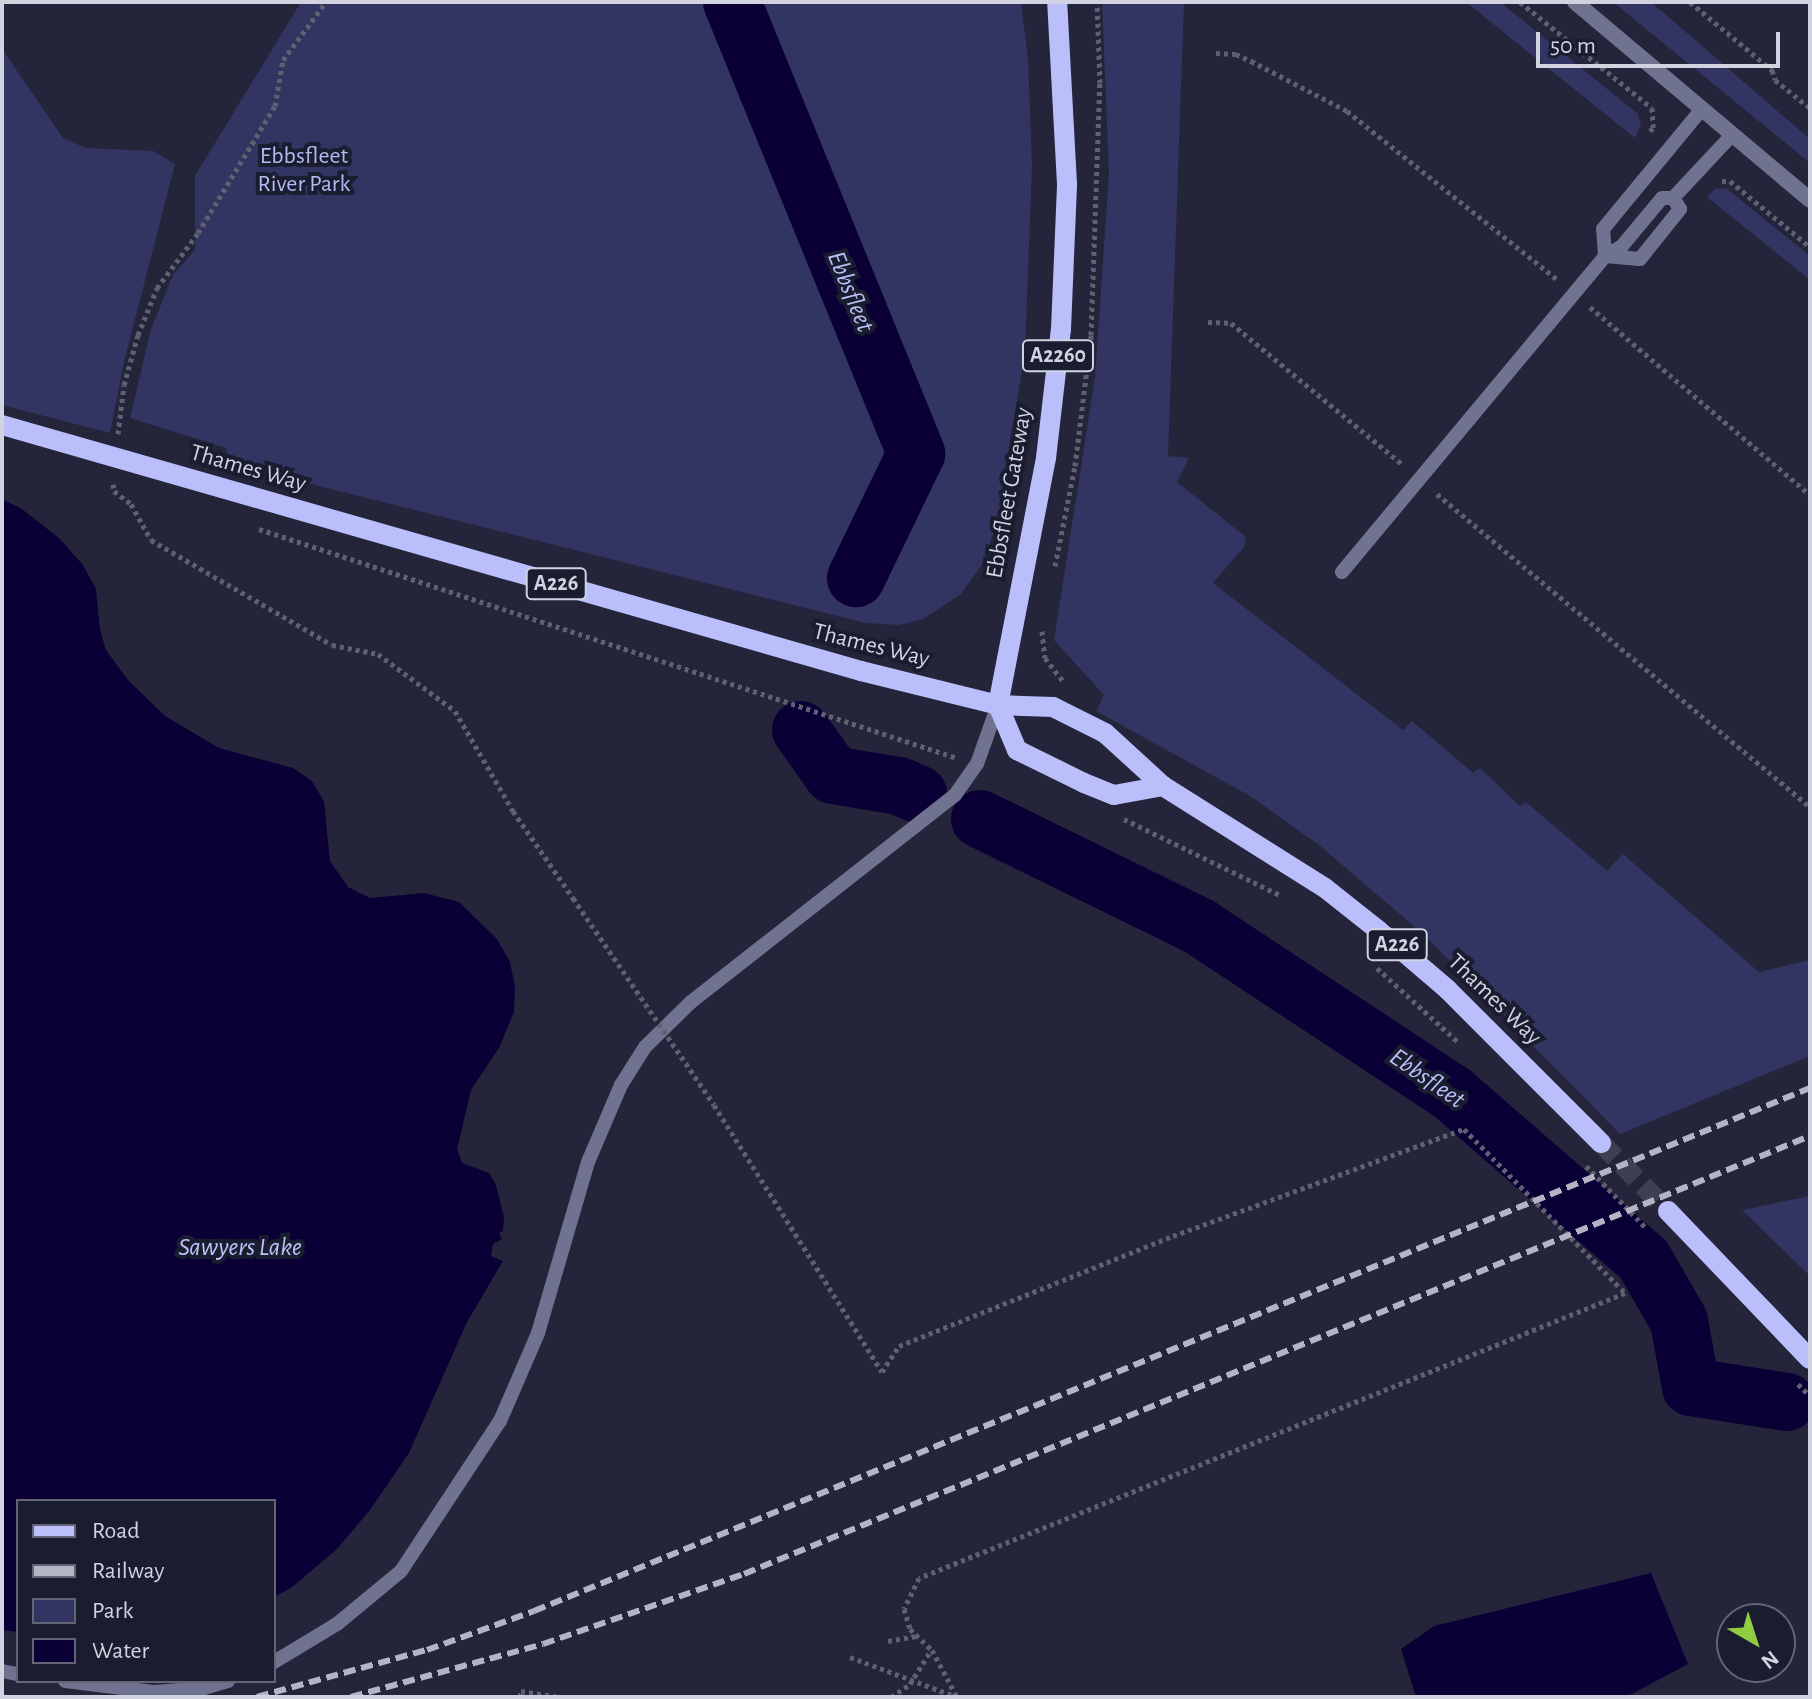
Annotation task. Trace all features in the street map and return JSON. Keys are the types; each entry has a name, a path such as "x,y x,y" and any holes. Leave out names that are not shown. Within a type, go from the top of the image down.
{"main road":[{"name":"Ebbsfleet Gateway","path":"998,705 1046,458 1061,329 1067,184 1057,2"},
{"name":"Thames Way","path":"2,425 114,473 998,705 1053,707 1105,733 1163,786 1325,888 1378,930 1447,989 1601,1143"},
{"path":"998,705 1017,750 1084,783 1114,795 1163,786"},
{"path":"1668,1211 1804,1352"}],"street":[{"path":"1575,2 1810,200"}],"lane":[{"path":"1605,256 1603,229 1702,109"},
{"path":"1342,572 1605,256 1622,246 1662,198 1673,198 1732,135"},
{"path":"1605,256 1640,259 1680,209 1673,198"},
{"path":"276,1661 337,1624 401,1571 500,1421 538,1333 588,1162 621,1085 645,1047 691,1002 955,795 977,764 998,705"},
{"path":"81,1683 155,1692 204,1688 221,1683"}],"path":[{"path":"326,2 283,60 275,106 198,233 157,288 138,335 121,398 114,491 135,510 151,540 332,645 378,654 455,711 513,811 714,1105 882,1372 899,1346 1173,1236 1464,1129 1625,1293 919,1578 904,1609 916,1636 932,1650 957,1697"},
{"path":"1520,2 1652,108 1653,128 1645,137"},
{"path":"1690,2 1772,70 1775,80 1810,108"},
{"path":"1216,53 1236,54 1347,111 1573,292 1810,495"},
{"path":"1712,185 1730,181 1810,247"},
{"path":"1208,322 1231,323 1810,807"},
{"path":"101,479 114,473"},
{"path":"114,473 128,488"},
{"path":"245,525 950,755"},
{"path":"1114,815 1292,901"},
{"path":"1369,960 1463,1047"},
{"path":"1584,1165 1650,1233"},
{"path":"1791,1376 1810,1396"},
{"path":"888,1641 916,1636"},
{"path":"891,1697 914,1678 932,1650"},
{"path":"850,1657 914,1678 957,1697"},
{"path":"520,1697 521,1691 559,1697"}],"green space":[{"name":"Ebbsfleet River Park","path":"301,2 1021,2 1028,58 1032,167 1025,351 998,520 983,563 961,594 923,619 899,625 866,623 231,464 226,448 130,418 151,329 173,275 195,250 195,176"},
{"path":"1102,2 1184,2 1168,456 1189,458 1177,482 1246,537 1244,547 1213,583 1403,730 1412,721 1473,773 1480,768 1520,806 1526,802 1607,871 1623,854 1759,972 1810,960 1810,1056 1620,1134 1423,934 1319,845 1250,796 1096,711 1104,695 1054,640 1095,377 1109,174"},
{"path":"1466,2 1500,2 1638,114 1641,125 1635,138"},
{"path":"1613,2 1651,2 1810,139 1810,163"},
{"path":"2,49 63,138 86,148 153,151 175,164 124,362 110,433 2,405"},
{"path":"1726,188 1810,256 1810,280 1707,197 1715,189"},
{"path":"1810,1196 1810,1276 1742,1210"}],"water":[{"name":"Sawyers Lake","path":"2,499 22,509 59,538 83,565 96,589 100,630 106,650 128,680 165,716 219,748 293,768 312,781 324,801 330,861 348,887 370,898 424,893 459,902 497,939 510,962 515,987 514,1012 499,1048 471,1090 457,1149 462,1163 489,1173 496,1185 504,1217 503,1231 499,1233 502,1239 493,1244 491,1256 503,1261 466,1324 409,1453 370,1510 337,1549 291,1588 276,1596 276,1499 16,1499 16,1632 2,1630"},
{"path":"1651,1573 1688,1664 1626,1697 1416,1697 1401,1649 1434,1626"}],"waterway":[{"name":"Ebbsfleet","path":"732,2 916,454 856,578"},
{"name":"Ebbsfleet","path":"801,730 833,775 899,786 918,794"},
{"name":"Ebbsfleet","path":"980,819 1200,927 1452,1093 1644,1260 1679,1321 1691,1387 1787,1402"}],"tunnel":[{"path":"1601,1143 1668,1211"}],"railway":[{"path":"257,1697 427,1650 534,1611 1810,1088"},
{"path":"351,1697 543,1644 744,1574 1810,1136"}]}
